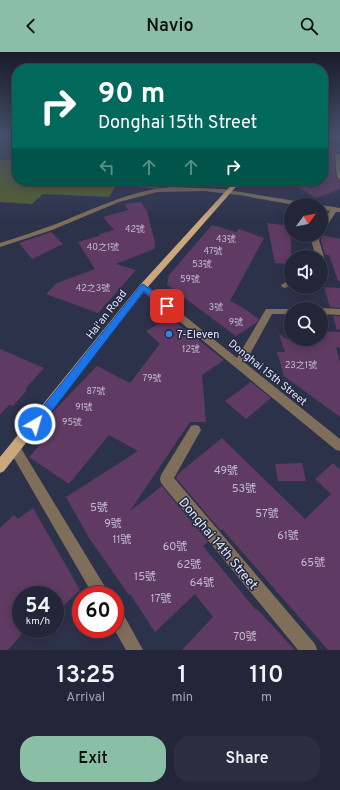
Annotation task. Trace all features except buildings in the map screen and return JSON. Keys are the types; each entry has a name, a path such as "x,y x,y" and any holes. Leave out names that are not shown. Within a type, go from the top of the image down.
{"main road":[{"name":"Hai'an Road","path":"0,467 143,287 233,186"}],"street":[{"path":"339,164 340,178"},
{"path":"0,245 59,224 98,207 145,193 170,189 228,192 284,201"},
{"path":"328,220 337,210"},
{"name":"Donghai 15th Street","path":"143,287 340,446"},
{"path":"239,364 269,311 284,311"},
{"path":"328,312 340,312"},
{"name":"Donghai 14th Street","path":"195,430 166,479 308,650"},
{"path":"15,449 97,586"},
{"path":"124,631 135,650"}],"green space":[{"path":"0,164 12,164 12,186 115,186 109,197 43,194 32,204 0,202"},
{"path":"127,186 158,186 159,189"}],"place":[{"name":"7-Eleven","path":"169,334"}],"route":[{"path":"35,424 143,287 167,306"}]}
